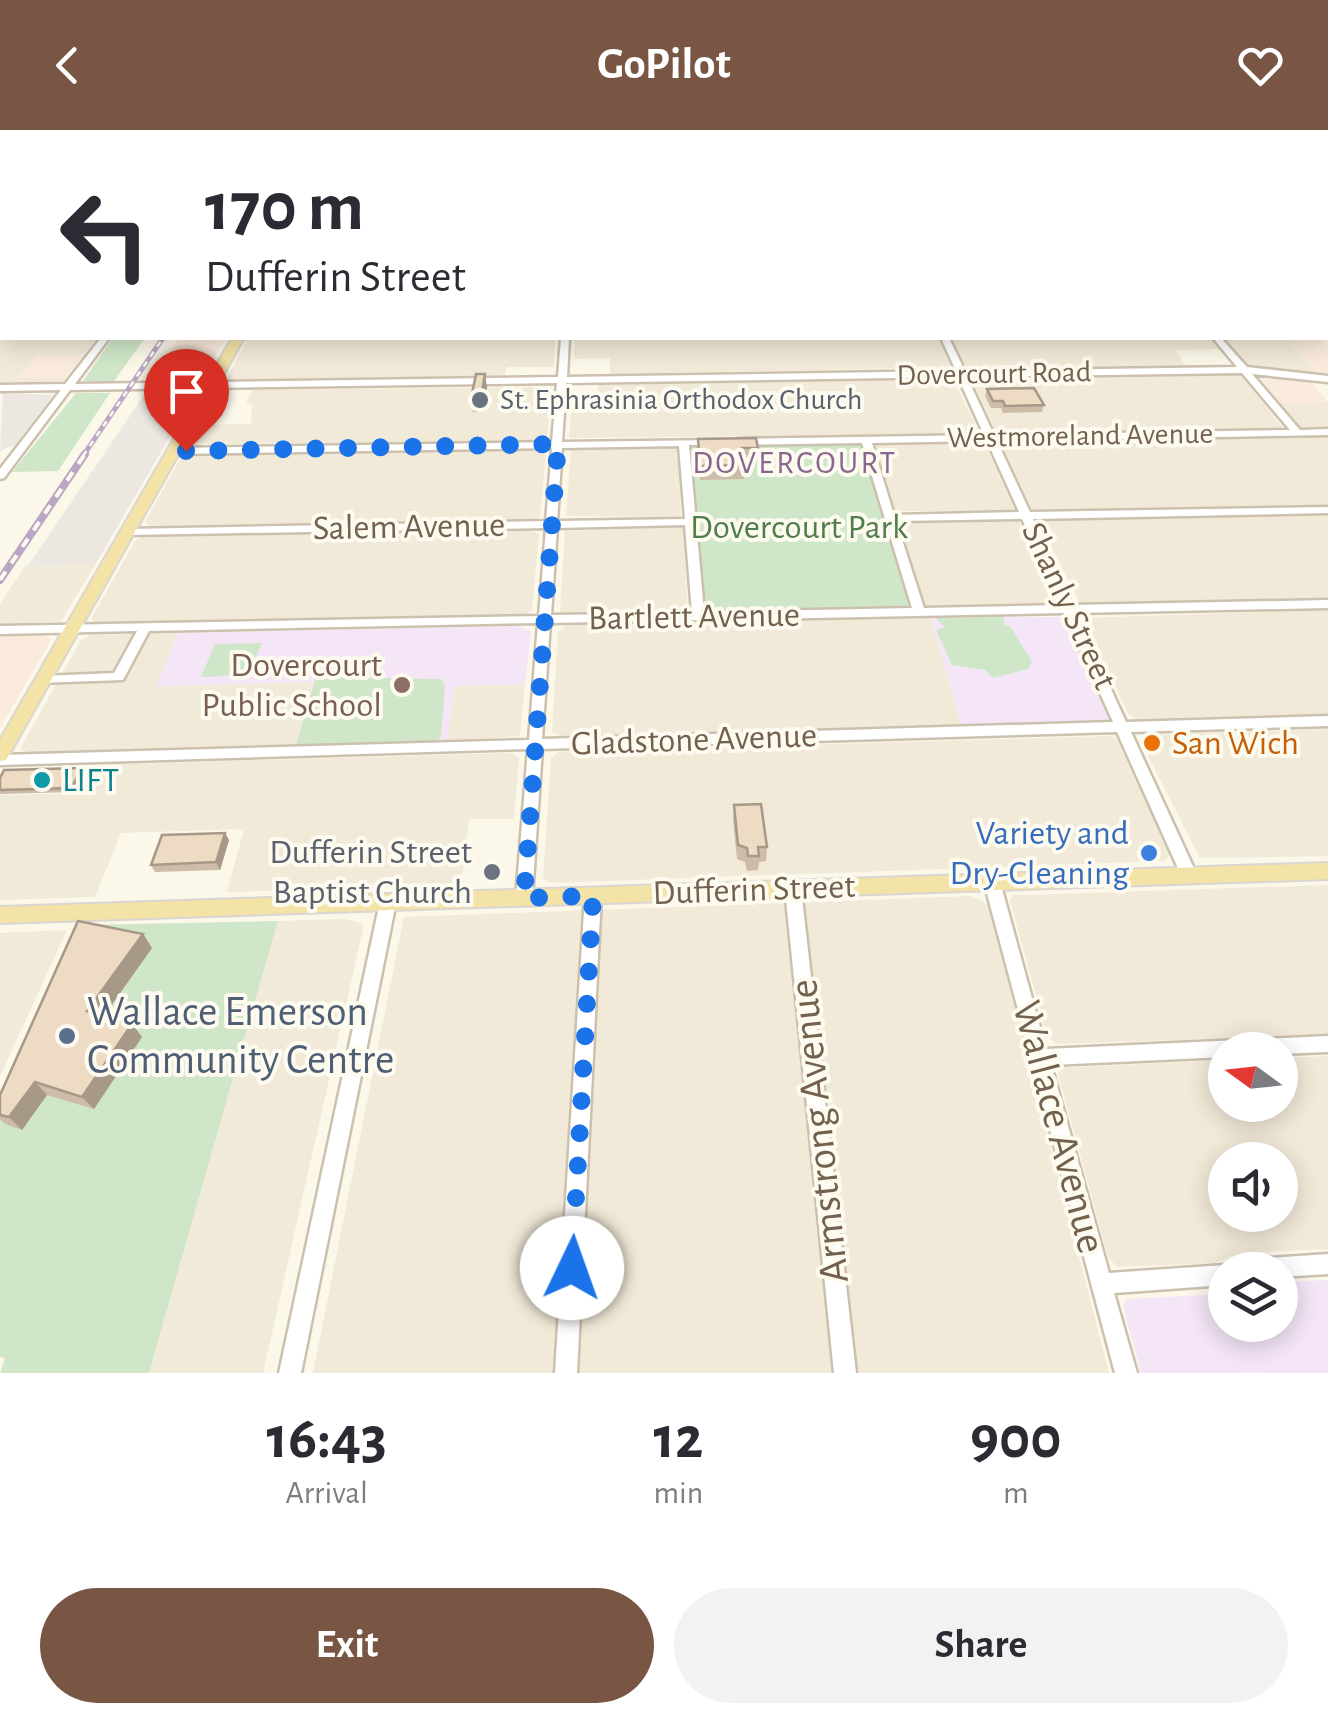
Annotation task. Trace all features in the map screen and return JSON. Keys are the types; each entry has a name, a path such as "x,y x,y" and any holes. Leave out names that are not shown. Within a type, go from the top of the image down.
{"main road":[{"path":"0,757 237,340"},
{"name":"Dufferin Street","path":"0,914 1328,870"}],"street":[{"path":"0,476 103,340"},
{"path":"524,898 565,340"},
{"name":"Shanly Street","path":"946,340 1188,876"},
{"path":"1220,340 1297,432"},
{"name":"Dovercourt Road","path":"0,388 1244,370 1328,379"},
{"name":"Westmoreland Avenue","path":"172,451 1328,432"},
{"path":"866,440 919,612"},
{"path":"684,443 698,617"},
{"path":"0,454 17,454"},
{"path":"890,518 1328,510"},
{"name":"Salem Avenue","path":"128,532 690,522"},
{"name":"Bartlett Avenue","path":"0,630 1328,604"},
{"path":"43,680 118,677 144,628"},
{"name":"Gladstone Avenue","path":"0,757 1328,721"},
{"name":"Wallace Avenue","path":"992,882 1126,1373"},
{"name":"Armstrong Avenue","path":"793,888 845,1373"},
{"path":"566,1373 593,896"},
{"path":"290,1373 388,902"},
{"path":"1040,1057 1328,1044"},
{"path":"1298,1266 1328,1264"},
{"path":"1102,1284 1208,1276"}],"shaded area":[{"path":"0,340 96,340 85,354 37,355 19,377 66,377 62,381 0,383"},
{"path":"178,340 225,340 203,377 152,378"},
{"path":"247,340 555,340 554,367 507,367 504,376 226,380"},
{"path":"575,340 939,340 951,367 610,374 610,358 574,359"},
{"path":"951,340 1214,340 1221,349 1175,350 1186,366 968,369"},
{"path":"1225,340 1286,340 1318,373 1247,365"},
{"path":"1286,340 1328,340 1328,373 1318,373"},
{"path":"85,354 66,377 18,378 37,355"},
{"path":"1241,375 1284,429 997,434 971,380"},
{"path":"1259,376 1312,383 1328,402 1278,403"},
{"path":"953,379 980,434 569,438 572,403 597,402 598,385"},
{"path":"552,387 547,438 541,441 190,444 200,425 251,424 252,404 246,403 253,390"},
{"path":"146,392 196,392 95,565 28,566"},
{"path":"3,393 53,395 15,445 0,451"},
{"path":"1328,402 1328,428 1300,427 1278,403"},
{"path":"1328,436 1328,506 1033,511 1001,443"},
{"path":"984,442 1015,511 894,511 874,445"},
{"path":"678,448 681,517 566,516 571,449"},
{"path":"539,449 546,455 540,516 536,519 150,526 145,522 180,459 189,455"},
{"path":"1328,515 1328,600 1080,603 1038,521"},
{"path":"1019,521 1057,604 924,606 899,523"},
{"path":"683,527 688,611 560,612 565,531"},
{"path":"528,529 539,534 532,611 526,615 97,623 91,619 135,541 143,536"},
{"path":"95,565 61,621 0,625 0,604 25,566"},
{"path":"1328,610 1328,714 1136,719 1129,715 1083,618"},
{"path":"1063,617 1109,720 961,725 931,618"},
{"path":"931,618 961,725 564,738 552,732 558,632 566,625"},
{"name":"Dovercourt Public School","path":"519,626 531,632 525,684 455,686 447,741 296,745 313,682 156,686 178,633"},
{"path":"178,633 157,686 314,682 296,745 29,753 20,749 81,640 91,635"},
{"path":"45,635 51,640 0,728 0,636"},
{"path":"525,684 520,736 447,741 455,686"},
{"path":"1328,729 1328,856 1200,858 1140,740 1147,735"},
{"path":"1116,738 1167,848 1169,855 1164,861 551,883 543,879 551,758 558,752"},
{"path":"511,753 519,758 514,819 469,819 461,886 227,892 244,829 121,833 95,897 0,900 0,795 84,793 95,765"},
{"path":"1328,885 1328,1035 1208,1032 1208,1039 1056,1044 1047,1035 1010,901 1013,895"},
{"path":"972,896 988,905 1109,1373 313,1373 404,917"},
{"path":"345,919 364,924 263,1373 149,1373 278,921"},
{"path":"67,930 0,1076 0,933"},
{"path":"1328,1056 1328,1249 1208,1252 1208,1263 1117,1267 1108,1257 1058,1074 1060,1068 1208,1061 1208,1122 1298,1122 1298,1057"},
{"path":"1328,1280 1328,1373 1141,1373 1123,1305 1127,1299 1208,1295 1208,1342 1298,1342 1298,1281"}],"green space":[{"path":"112,340 144,340 114,381 83,381"},
{"path":"76,393 110,393 58,471 12,472"},
{"name":"Dovercourt Park","path":"861,445 909,606 705,611 691,447"},
{"path":"1003,617 1005,626 1010,626 1032,662 1028,669 993,678 985,670 952,665 936,630 945,628 936,618"},
{"path":"262,643 252,661 238,672 201,677 215,644"},
{"path":"316,677 441,679 445,686 441,736 438,741 296,745"},
{"path":"278,921 149,1373 0,1373 5,1358 0,1357 0,1116 85,925"}],"building":[{"path":"476,374 485,374 481,398 471,399"},
{"path":"1034,388 1044,405 1005,406 1003,401 993,401 987,389"},
{"path":"756,438 758,448 742,448 744,465 700,466 698,439"},
{"name":"LIFT","path":"81,768 72,788 0,790 4,770"},
{"path":"761,804 767,847 758,847 759,856 748,856 747,848 738,845 734,805"},
{"path":"225,833 216,862 151,865 162,835"},
{"path":"78,921 143,934 87,1011 132,1024 82,1097 35,1082 9,1117 0,1115 0,1095"}],"railway":[{"path":"83,456 162,340"},
{"path":"0,580 85,454"}],"place":[{"name":"St. Ephrasinia Orthodox Church","path":"480,400"},
{"name":"Dovercourt Public School","path":"402,685"},
{"name":"San Wich","path":"1152,743"},
{"name":"LIFT","path":"42,780"},
{"name":"Variety and Dry-Cleaning","path":"1149,853"},
{"name":"Dufferin Street Baptist Church","path":"492,872"},
{"name":"Wallace Emerson Community Centre","path":"67,1036"}],"district":[{"name":"DOVERCOURT","path":"795,463"}],"route":[{"path":"186,451 558,444 524,898 593,896 572,1268"}]}
